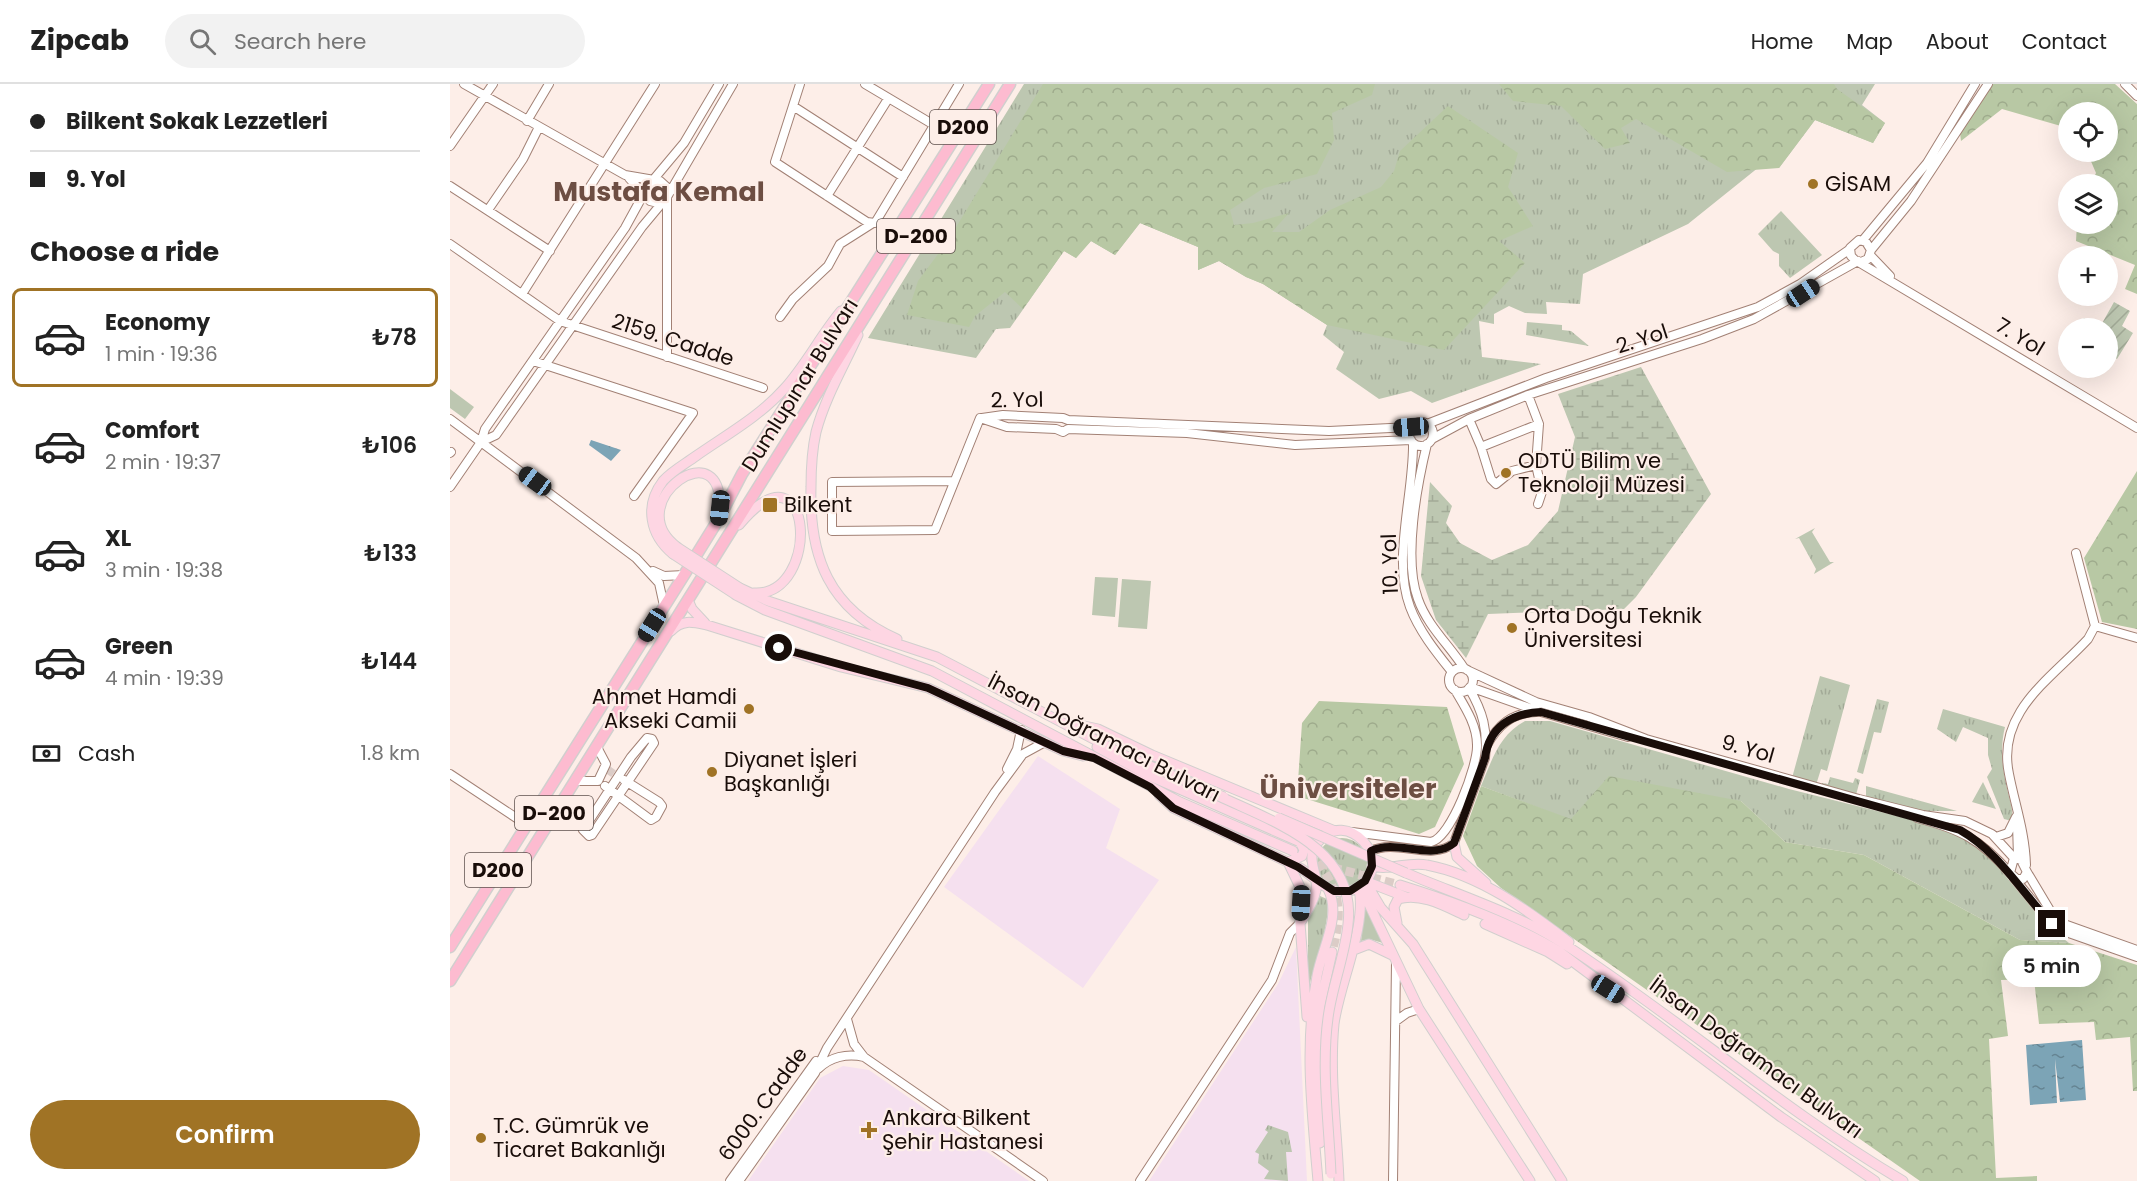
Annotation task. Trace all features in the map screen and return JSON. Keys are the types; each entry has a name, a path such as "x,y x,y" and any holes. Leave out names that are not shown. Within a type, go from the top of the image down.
{"highway":[{"name":"Dumlupınar Bulvarı","path":"450,946 684,575 718,520 742,474 989,84"},
{"name":"Dumlupınar Bulvarı","path":"450,981 1010,84"},
{"name":"Dumlupınar Bulvarı","path":"450,935 469,914"}],"main road":[{"path":"722,545 751,510 764,500 780,498 798,512 801,542 790,570 776,585 756,594 738,592 675,550 661,544 651,519 654,498 663,482 754,416 783,390 823,332 860,289"},
{"path":"866,315 828,396 816,434 811,486 812,537 824,573 838,595 858,616 890,636 937,657"},
{"path":"675,550 664,533 660,520 661,503 667,490 684,477 692,472 703,472 711,476 720,497 718,520"},
{"name":"İhsan Doğramacı Bulvarı","path":"738,592 937,657 1124,755 1220,796 1300,826 1543,932 1643,998 1776,1097 1903,1181"},
{"name":"İhsan Doğramacı Bulvarı","path":"738,592 765,610 932,671 983,695 1150,787 1293,851"},
{"path":"688,600 699,618 707,625"},
{"path":"659,645 677,625 690,621 707,625 841,666 928,688 1063,751 1094,758"},
{"name":"İhsan Doğramacı Bulvarı","path":"1002,690 1110,755 1300,842"},
{"path":"1058,720 1098,729 1152,755 1335,831 1352,832 1364,839 1371,851 1372,866 1361,884 1359,916 1340,992 1334,1033 1339,1181"},
{"path":"1150,787 1173,808 1288,862 1315,877 1328,889 1334,903 1334,914 1320,962 1308,1035"},
{"path":"1220,796 1292,830 1313,844 1335,869 1346,895 1348,925 1330,998 1326,1038 1332,1177"},
{"path":"1288,862 1302,856 1304,850 1300,842 1320,839 1335,831"},
{"path":"1300,923 1316,891 1311,860 1313,849 1320,839"},
{"path":"1454,843 1457,857 1462,863 1497,893"},
{"path":"1288,862 1300,886 1308,1074 1319,1181"},
{"path":"1372,866 1382,867 1406,863 1429,865 1471,880 1497,893 1549,926 1643,998"},
{"path":"1328,889 1346,891 1361,884 1406,897 1435,902 1529,943 1628,1001"},
{"path":"1361,884 1398,924 1514,1101 1562,1181"},
{"path":"1361,884 1419,1009 1530,1181"},
{"name":"İhsan Doğramacı Bulvarı","path":"1400,885 1449,901 1538,939 1628,1001 1781,1117 1875,1181"},
{"path":"1398,924 1394,907 1398,899 1406,897"},
{"path":"1334,914 1347,909 1359,916"},
{"path":"1351,951 1369,944 1395,959"},
{"path":"1319,1181 1317,1041 1322,996 1332,952"}],"street":[{"path":"464,84 625,175 650,201 666,197"},
{"path":"450,146 493,84"},
{"path":"527,121 549,84"},
{"path":"522,294 654,84"},
{"path":"450,488 481,442 485,429 625,228 643,194 684,143 719,84"},
{"path":"481,442 496,435 642,227 666,197 733,84"},
{"path":"800,84 775,162 867,222 873,223"},
{"path":"866,84 934,125"},
{"path":"780,317 793,299 828,266 840,244 873,223 959,84"},
{"name":"2. Yol","path":"1068,425 1223,425 1329,431 1411,427 1420,422 1427,424 1559,374 1696,329 1779,296 1850,249 1856,241 1863,240 1927,163 1975,84"},
{"name":"2. Yol","path":"980,418 1003,415 1059,418 1068,425 1187,433 1295,445 1412,442 1420,446 1469,419 1528,395 1702,339 1777,308 1860,262 1871,253 1916,193 1988,84"},
{"path":"2125,84 2137,96"},
{"path":"827,196 888,99"},
{"path":"793,106 903,177"},
{"path":"488,210 523,159 539,128"},
{"path":"625,175 663,183 666,197 667,357"},
{"path":"450,186 550,251"},
{"path":"1863,240 1871,253"},
{"name":"2159. Cadde","path":"450,244 561,321 762,388"},
{"path":"1850,249 1852,258 1860,262"},
{"name":"7. Yol","path":"1871,253 1886,273 1915,295"},
{"name":"7. Yol","path":"1860,262 2137,428"},
{"path":"1696,329 1702,339"},
{"path":"533,361 693,413 634,496"},
{"path":"1528,395 1539,424 1536,465 1542,492 1538,504"},
{"path":"953,481 832,482 832,531 934,530 980,418"},
{"name":"2. Yol","path":"980,418 1007,427 1056,429 1063,432 1068,425"},
{"path":"1056,429 1056,422 1059,418"},
{"path":"450,419 606,533 649,569 664,576 684,575"},
{"path":"1469,419 1491,479 1496,484 1512,471 1536,465"},
{"path":"1427,424 1432,429 1429,441"},
{"path":"1481,447 1539,424"},
{"path":"1222,438 1223,425"},
{"path":"1234,440 1236,426"},
{"path":"1411,427 1412,442"},
{"name":"10. Yol","path":"1429,441 1414,528 1413,579 1418,600 1434,629 1472,676 1469,687 1483,712 1486,747 1485,758 1462,807 1448,828"},
{"name":"10. Yol","path":"1412,442 1413,463 1404,552 1406,594 1418,624 1452,672 1449,682 1473,721 1478,744 1462,807 1459,831 1454,843"},
{"path":"2014,793 2023,825 2026,869 2023,879 2012,875 2016,858 2016,816 2007,752 2011,725 2024,704 2088,639 2095,626 2076,553"},
{"path":"649,569 662,590 664,606"},
{"path":"2095,626 2137,638"},
{"path":"1452,672 1466,669"},
{"name":"9. Yol","path":"1466,669 1536,702 1589,717 1646,739 1859,799 1923,815 1960,819 1976,825 1996,837 2026,869 2051,912 2064,924 2135,953"},
{"path":"1455,690 1463,691 1469,687"},
{"name":"9. Yol","path":"1469,687 1541,712 1950,826 1979,842 2012,875 2045,916 2063,931 2135,953"},
{"name":"9. Yol","path":"1486,747 1502,724 1523,713 1541,712"},
{"path":"994,792 1017,749 1021,730"},
{"path":"647,738 652,739 654,743 592,836 589,836 583,830 611,772 641,742 647,738"},
{"path":"994,792 1023,754 1045,742"},
{"path":"574,781 603,785 651,820 656,817 662,806 659,802 611,772 597,747"},
{"path":"603,785 611,772"},
{"path":"450,774 527,825"},
{"name":"6000. Cadde","path":"730,1181 847,1019 994,792"},
{"path":"1996,837 2008,833 2016,816"},
{"path":"1352,832 1431,842 1441,838 1448,828 1459,831"},
{"path":"1371,851 1388,845 1439,851 1454,843"},
{"path":"1140,1181 1272,980 1290,933 1300,923"},
{"path":"1393,1181 1395,959"},
{"path":"1396,1021 1407,1013 1419,1009"},
{"path":"847,1019 854,1044 864,1057 1043,1181"},
{"name":"6000. Cadde","path":"739,1181 815,1072 827,1048"},
{"path":"815,1072 825,1063 842,1056 864,1057"}],"shaded area":[{"path":"1038,756 1120,809 1106,848 1159,880 1083,988 944,887"},
{"path":"1296,947 1307,1181 1149,1181 1278,984"},
{"name":"Ankara Bilkent Şehir Hastanesi","path":"843,1066 869,1070 1029,1181 748,1181 820,1078"}],"green space":[{"path":"1024,84 1875,84 1862,105 1885,123 1873,143 1815,120 1779,168 1759,167 1688,224 1583,274 1580,304 1546,302 1547,314 1525,313 1509,306 1494,314 1494,324 1479,321 1482,357 1541,364 1432,403 1411,391 1379,399 1336,369 1344,352 1323,335 1327,325 1263,284 1219,261 1198,270 1198,247 1140,223 1115,255 1091,241 1076,258 1064,251 1010,328 996,329 976,358 868,338"},
{"path":"1043,84 1375,84 1372,95 1332,113 1334,140 1317,174 1264,188 1230,210 1234,225 1253,223 1289,213 1272,232 1299,232 1330,210 1381,187 1394,171 1400,151 1448,106 1518,153 1508,187 1533,226 1499,241 1525,263 1444,350 1327,325 1263,284 1219,261 1198,270 1198,247 1140,223 1115,255 1091,241 1076,258 1064,251 1023,309 1005,292 975,316 969,327 907,315 918,281 947,242"},
{"path":"1499,84 1834,84 1837,89 1885,123 1873,143 1815,120 1779,168 1727,172 1636,119 1621,128 1630,143 1605,149 1561,106 1513,101"},
{"path":"1993,84 2115,84 2137,104 2137,294 2125,289 2135,265 2118,258 2118,246 2088,246 2076,241 2076,234 2118,234 2118,174 2096,174 2091,162 2118,162 2118,102 2058,102 2058,125 2002,109 1961,141 1960,133"},
{"path":"1781,211 1822,255 1790,278 1779,266 1779,254 1773,251 1758,234"},
{"path":"2118,304 2130,311 2122,326 2133,333 2118,357 2118,318 2105,318 2112,306"},
{"path":"1527,322 1562,325 1562,330 1571,331 1589,346 1526,335"},
{"path":"1641,367 1711,494 1636,597 1624,609 1488,614 1466,658 1436,620 1421,576 1430,482 1452,506 1446,523 1460,543 1492,560 1528,545 1558,511 1575,437 1558,394"},
{"path":"450,389 474,407 465,419 450,408"},
{"path":"2137,471 2137,629 2102,622 2084,558"},
{"path":"1815,528 1812,532 1830,562 1834,562 1814,574 1816,569 1799,538 1795,539"},
{"path":"1095,577 1118,578 1115,617 1092,615"},
{"path":"1122,579 1151,581 1147,629 1118,627"},
{"path":"1820,676 1850,685 1827,771 1821,769 1816,785 1792,778"},
{"path":"1877,699 1889,702 1881,733 1874,732 1863,774 1857,772"},
{"path":"1319,701 1447,707 1464,764 1435,827 1419,834 1297,796 1302,723"},
{"path":"1943,709 2005,727 2002,757 2012,809 2012,821 2004,819 1987,777 1992,769 1988,755 1988,738 1963,727 1956,742 1937,729"},
{"path":"1525,721 1550,721 1789,789 1905,818 1962,837 1985,851 2045,924 2069,943 2020,940 1864,855 1785,842 1741,801 1571,820 1481,786 1503,741 1509,733"},
{"path":"1609,776 1741,801 1785,842 1864,855 2020,940 2069,943 2137,965 2137,1091 2133,1091 2130,1037 2096,1040 2094,1022 2039,1024 2034,979 2001,980 2008,1036 1989,1039 1996,1178 2037,1176 2037,1181 1920,1181 1501,888 1477,866 1463,836 1481,786 1571,819"},
{"path":"1830,777 1853,783 1855,778 1860,780 1856,795 1821,786 1822,783 1828,784"},
{"path":"1983,782 1996,809 1972,802"},
{"path":"1866,786 1957,811 1911,811 1866,797"},
{"path":"1337,838 1347,838 1360,845 1367,858 1367,868 1360,881 1347,888 1337,888 1328,884 1321,877 1317,868 1317,858 1321,849 1328,842"},
{"path":"1320,896 1327,899 1327,918 1310,983 1308,983 1308,917"},
{"path":"1365,905 1383,943 1369,939 1361,941"},
{"path":"1268,1125 1288,1132 1292,1152 1286,1152 1288,1181 1264,1179 1269,1171 1258,1163 1259,1154 1255,1152 1268,1132 1265,1130"}],"water":[{"path":"591,440 621,450 611,461 589,445"},
{"path":"2082,1040 2086,1100 2060,1102 2055,1059 2057,1103 2030,1105 2026,1045"}],"tunnel":[{"path":"607,769 614,774"},
{"path":"1295,852 1338,869 1400,885"},
{"path":"1318,862 1332,885 1338,905 1332,952"}],"place":[{"name":"GİSAM","path":"1813,184"},
{"name":"ODTÜ Bilim ve Teknoloji Müzesi","path":"1506,473"},
{"name":"Bilkent","path":"770,505"},
{"name":"Orta Doğu Teknik Üniversitesi","path":"1512,628"},
{"name":"Ahmet Hamdi Akseki Camii","path":"749,709"},
{"name":"Diyanet İşleri Başkanlığı","path":"712,772"},
{"name":"Ankara Bilkent Şehir Hastanesi","path":"869,1130"},
{"name":"T.C. Gümrük ve Ticaret Bakanlığı","path":"481,1138"}],"district":[{"name":"Mustafa Kemal","path":"659,192"},
{"name":"Üniversiteler","path":"1348,789"}],"route":[{"path":"779,648 885,679 928,688 967,704 1063,751 1094,758 1150,787 1173,808 1298,867 1334,891 1350,891 1365,881 1371,871 1371,851 1377,848 1388,845 1439,851 1450,847 1454,843 1485,758 1486,747 1494,733 1511,718 1523,713 1541,712 1960,830 1979,842 1998,860 2052,924"}]}
